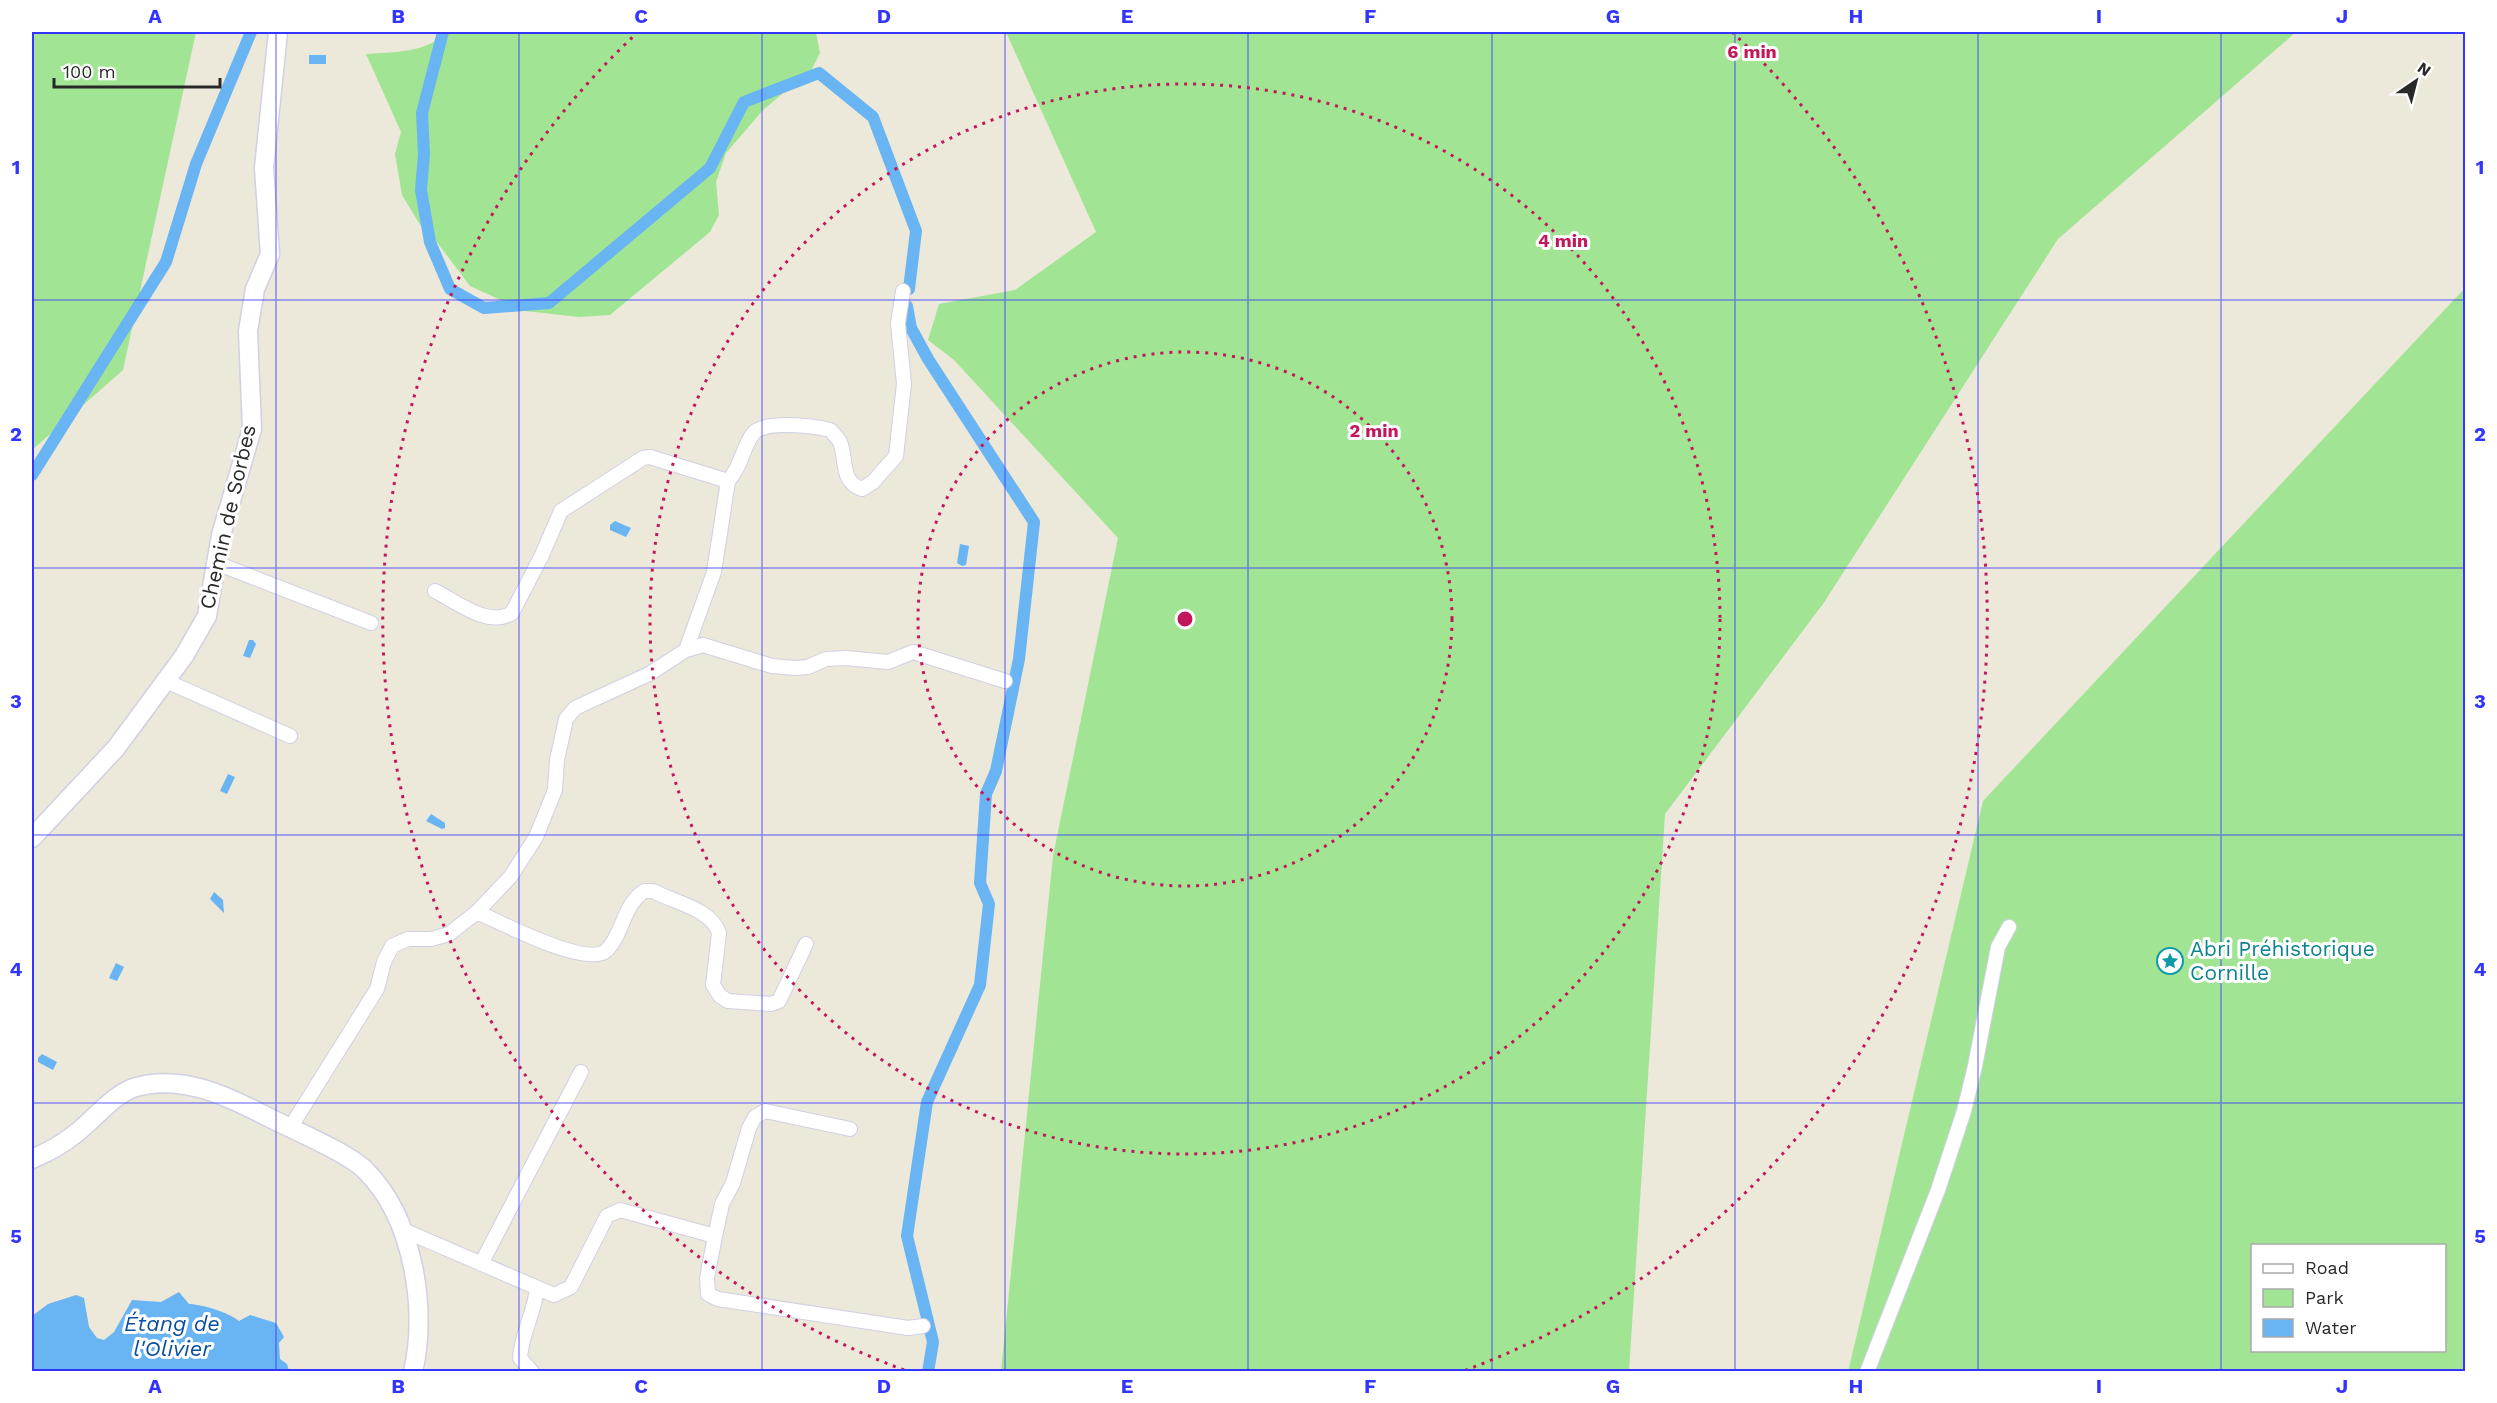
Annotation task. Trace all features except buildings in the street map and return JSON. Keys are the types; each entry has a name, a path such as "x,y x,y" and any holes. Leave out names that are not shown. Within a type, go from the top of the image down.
{"street":[{"name":"Chemin de Sorbes","path":"32,838 116,748 184,656 207,616 221,535 252,429 248,331 255,289 270,254 264,168 278,32"},
{"path":"686,650 714,572 728,481 737,472 753,432 763,427 793,425 830,430 840,441 846,476 854,486 862,489 873,482 896,456 904,384 898,323 903,291"},
{"path":"435,591 490,619 503,618 512,613 542,555 561,511 643,458 650,457 728,481"},
{"path":"216,563 371,623"},
{"path":"290,1128 377,989 384,962 392,946 408,939 431,939 449,934 477,912 511,876 536,837 555,790 557,760 566,719 575,708 649,674 686,650 703,645 772,666 795,668 808,667 826,659 846,658 888,662 913,652 1005,681"},
{"path":"166,681 290,736"},
{"path":"477,912 575,954 595,955 606,952 630,903 644,891 653,891 704,914 717,926 719,933 713,985 720,996 728,1001 771,1004 779,1001 806,944"},
{"path":"1867,1371 1938,1190 1964,1111 1998,947 2008,927"},
{"path":"481,1264 581,1072"},
{"path":"32,1159 73,1136 134,1087 166,1083 228,1096 290,1128 365,1170 387,1199 408,1239 415,1282 420,1345 414,1371"},
{"path":"850,1129 765,1111 755,1117 748,1128 733,1183 722,1204 707,1278 708,1294 718,1299 908,1329 923,1326"},
{"path":"403,1230 554,1295 571,1287 607,1216 612,1211 620,1210 715,1236"},
{"path":"532,1371 520,1358 520,1348 535,1306 537,1288"}],"green space":[{"path":"32,32 196,32 123,370 32,450"},
{"path":"446,32 816,32 820,53 812,69 763,110 726,153 716,182 719,215 710,232 610,315 579,317 525,311 470,286 436,241 425,233 402,195 395,154 401,132 366,54 420,48 439,39"},
{"path":"1006,32 2296,32 2058,239 1823,604 1665,814 1629,1371 1001,1371 1053,856 1118,538 954,360 928,340 939,304 1015,290 1096,232"},
{"path":"2465,288 2465,1371 1848,1372 1983,801"}],"water":[{"path":"309,55 326,55 326,64 309,64"},
{"path":"615,521 631,528 626,537 610,530 610,525"},
{"path":"960,544 969,546 966,565 962,566 957,563"},
{"path":"249,640 253,640 256,644 250,658 243,656"},
{"path":"228,774 235,777 227,794 220,791"},
{"path":"431,814 445,823 445,828 442,829 426,821"},
{"path":"214,892 223,900 224,913 210,899"},
{"path":"116,963 124,967 117,981 109,978"},
{"path":"42,1054 57,1062 53,1070 38,1062"},
{"name":"Étang de l'Olivier","path":"179,1292 189,1304 215,1310 239,1321 250,1315 276,1323 284,1337 279,1343 280,1359 287,1364 289,1371 32,1371 32,1316 48,1304 76,1295 84,1298 89,1327 97,1338 104,1340 114,1332 132,1300 161,1302"}],"waterway":[{"path":"32,475 166,262 196,164 251,32"},
{"path":"443,32 422,113 424,154 421,190 430,242 450,289 484,308 549,303 710,168 744,102 819,73 873,117 916,231 909,289"},
{"path":"907,306 911,328 928,359 1034,522 1019,659 996,771 986,794 980,883 989,904 980,985 927,1102 907,1236 933,1342 928,1372"}],"place":[{"name":"Abri Préhistorique Cornille","path":"2170,961"}]}
